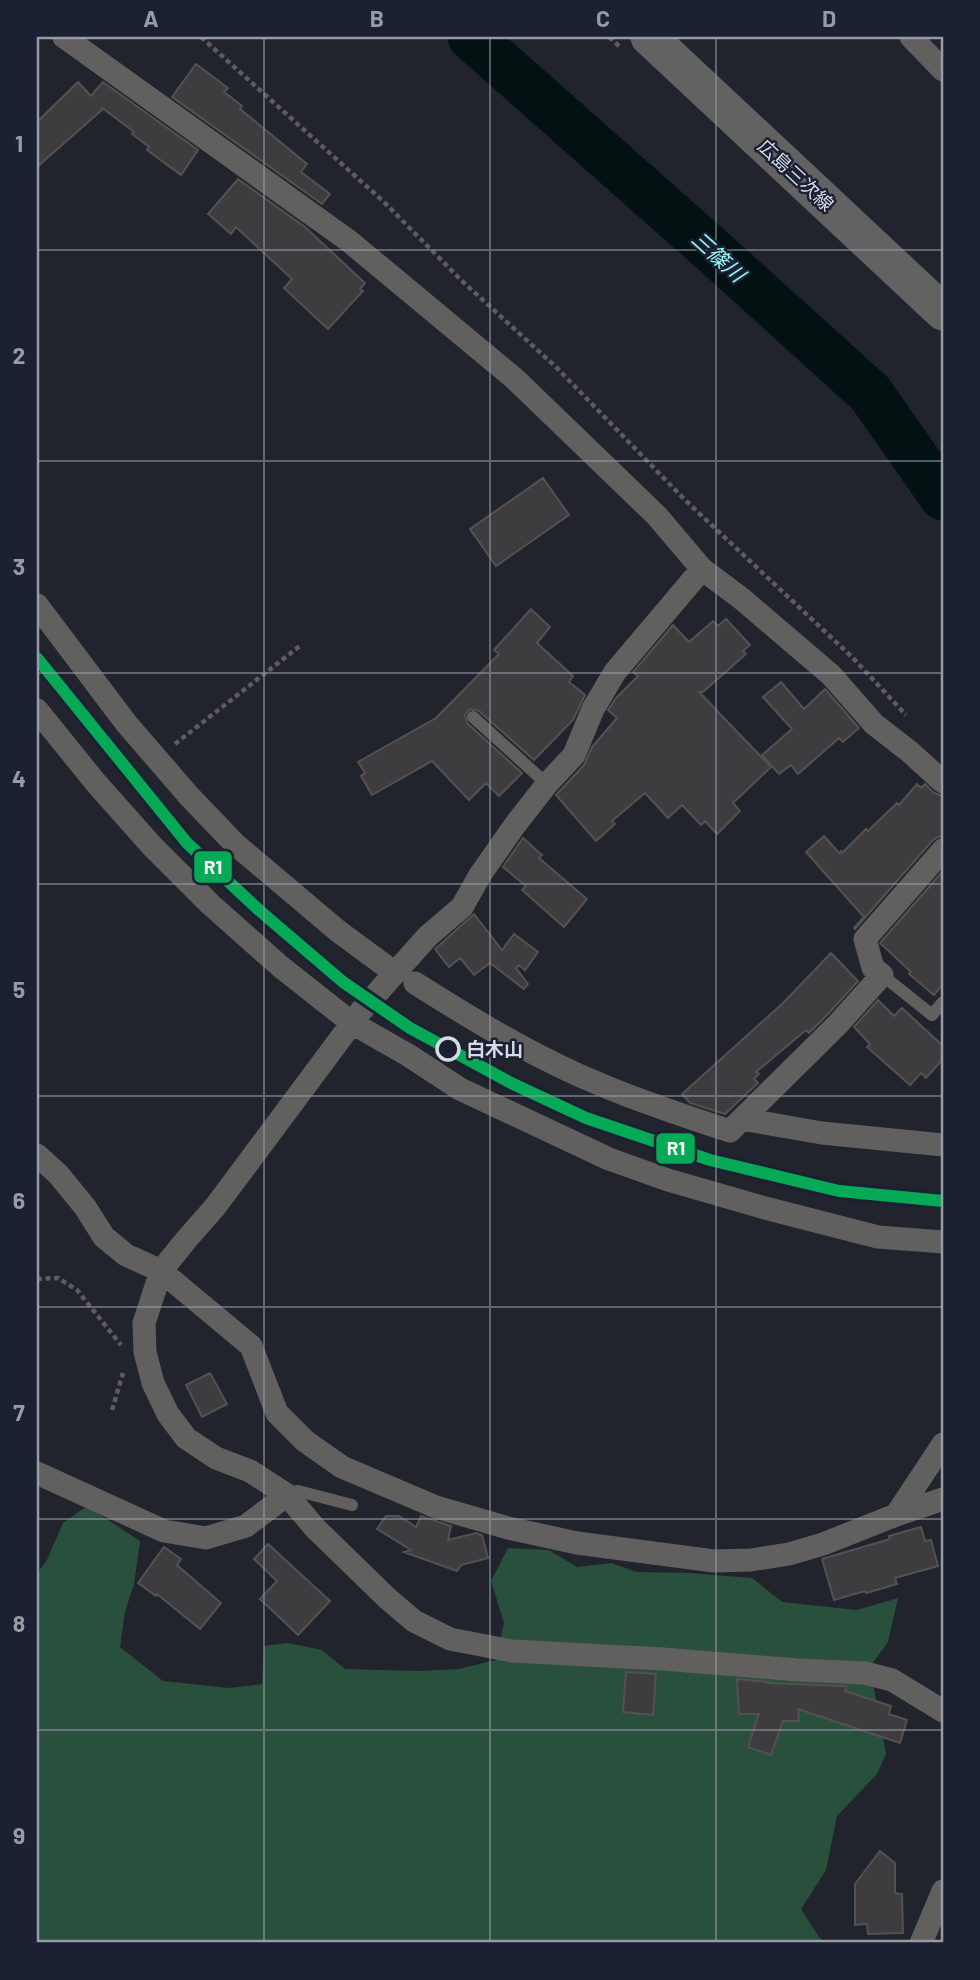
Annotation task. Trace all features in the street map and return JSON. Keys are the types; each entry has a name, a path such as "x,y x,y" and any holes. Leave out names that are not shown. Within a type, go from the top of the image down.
{"main road":[{"name":"広島三次線","path":"649,37 943,312"}],"street":[{"path":"64,37 349,241 514,379 657,516 702,569 822,667 874,724 943,782"},
{"path":"911,37 943,69"},
{"path":"702,569 615,672 593,709 574,755 515,825 461,907 428,936 405,978 352,1023 215,1208 161,1271 134,1350 168,1414 186,1438 216,1458 250,1471 287,1495 315,1528 387,1598 414,1621 450,1639 512,1651 866,1673 892,1680 943,1711"},
{"path":"37,605 125,723 235,844 338,932 405,978 511,1041 602,1085 730,1131 839,1023 882,975 873,968 865,939 943,850"},
{"path":"37,710 152,846 210,904 281,967 352,1023 460,1089 609,1159 668,1180 878,1237 943,1242"},
{"path":"743,1119 822,1133 943,1145"},
{"path":"37,1155 58,1174 85,1207 104,1237 126,1255 161,1271 251,1346 277,1413 304,1441 342,1467 436,1507 508,1528 577,1543 714,1561 751,1560 789,1554 943,1499"},
{"path":"896,1515 943,1444"},
{"path":"37,1473 164,1531 206,1538 246,1526 287,1495"},
{"path":"921,1943 943,1891"}],"lane":[{"path":"473,717 547,784"},
{"path":"882,975 932,1015 943,1002"},
{"path":"287,1495 298,1491 352,1505"}],"path":[{"path":"201,37 384,202 461,280 557,368 695,509 852,657 911,720"},
{"path":"156,758 301,645"},
{"path":"37,1279 58,1278 77,1290 134,1350 113,1410"}],"green space":[{"path":"87,1506 140,1541 120,1647 163,1681 229,1688 262,1684 264,1646 288,1643 322,1650 345,1669 459,1669 496,1660 504,1623 491,1581 508,1548 549,1550 577,1567 611,1563 636,1572 752,1578 782,1602 857,1610 898,1598 888,1642 870,1667 886,1754 877,1774 837,1816 826,1870 801,1909 826,1943 37,1943 37,1573 46,1562 63,1523"}],"building":[{"path":"196,64 228,88 224,92 242,106 240,109 307,164 301,172 330,194 322,204 172,97"},
{"path":"78,82 91,96 103,82 198,150 181,175 147,150 149,147 132,134 134,132 101,107 103,109 37,167 37,122"},
{"path":"238,179 305,227 365,283 360,289 363,291 328,329 284,288 292,279 236,227 231,234 208,214"},
{"path":"543,478 569,515 496,566 470,529"},
{"path":"531,609 550,627 537,643 573,676 569,682 585,695 573,720 534,760 479,711 470,709 465,715 467,723 522,773 499,796 486,783 469,800 432,761 372,795 361,776 365,773 358,762 436,718 499,654 494,650"},
{"path":"726,619 750,645 743,651 746,654 703,692 699,692 771,767 733,803 740,811 717,834 705,821 701,825 682,805 668,818 645,793 612,821 615,824 596,841 556,795 584,765 592,747 617,718 608,710 638,676 633,672 673,625 689,642 713,621 718,626"},
{"path":"781,682 804,709 825,689 859,728 843,742 839,738 798,774 791,765 779,774 762,755 792,729 763,697"},
{"path":"917,784 921,788 925,784 934,793 943,796 943,836 932,841 855,929 864,917 806,852 824,836 842,853 866,829 868,831 897,803 899,805"},
{"path":"523,838 542,855 539,858 587,899 564,927 522,890 526,886 503,867"},
{"path":"943,871 943,984 934,995 909,974 911,972 880,943"},
{"path":"474,914 502,950 514,934 538,952 525,970 519,965 516,968 528,984 524,989 490,963 474,975 460,958 449,967 435,949"},
{"path":"831,953 858,981 829,1013 809,1033 806,1030 756,1072 759,1074 754,1079 758,1083 725,1114 690,1103 682,1094 782,1004"},
{"path":"878,1000 894,1016 902,1008 943,1046 943,1059 926,1078 921,1073 910,1085 867,1047 870,1044 854,1027"},
{"path":"210,1373 227,1404 202,1417 186,1385"},
{"path":"386,1516 399,1516 416,1527 421,1516 451,1526 448,1540 476,1533 482,1535 488,1558 461,1565 457,1571 404,1552 411,1550 377,1529"},
{"path":"921,1527 925,1541 931,1540 938,1566 895,1578 897,1584 834,1600 822,1559"},
{"path":"268,1544 330,1601 298,1635 260,1599 277,1581 254,1559"},
{"path":"164,1547 181,1559 177,1565 221,1603 200,1629 157,1594 156,1596 138,1583"},
{"path":"626,1672 656,1674 653,1715 623,1712"},
{"path":"737,1679 846,1686 845,1691 891,1706 889,1714 907,1720 900,1743 798,1709 799,1721 783,1721 771,1755 748,1747 759,1714 739,1714"},
{"path":"880,1851 895,1863 895,1893 902,1894 903,1933 868,1934 867,1924 855,1925 855,1884"}],"waterway":[{"name":"三篠川","path":"471,37 870,393 943,497"}],"transit line":[{"name":"R1","path":"37,658 187,843 260,911 343,982 410,1028 511,1083 586,1118 710,1160 839,1191 943,1201"}],"place":[{"name":"白木山","path":"448,1049"}]}
